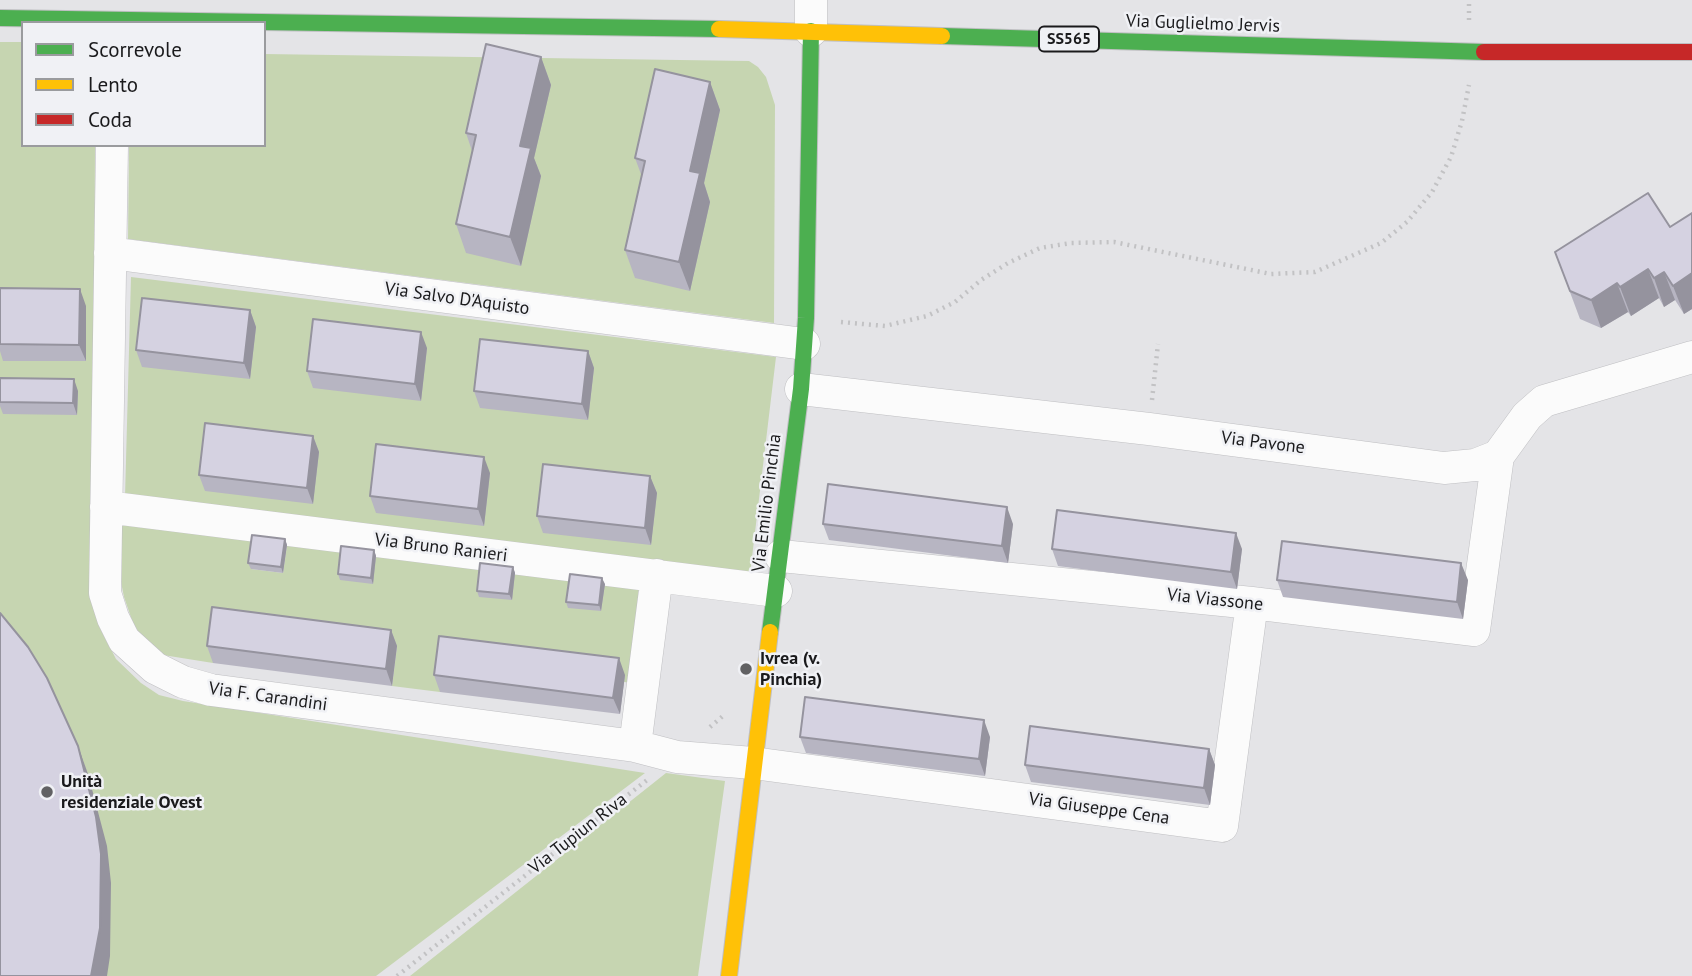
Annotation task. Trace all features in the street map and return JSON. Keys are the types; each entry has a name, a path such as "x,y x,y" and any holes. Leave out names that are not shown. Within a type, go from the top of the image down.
{"main road":[{"name":"Via Guglielmo Jervis","path":"0,18 85,21"},
{"name":"Via Guglielmo Jervis","path":"266,23 668,27 1468,52 1692,52"},
{"name":"Via Emilio Pinchia","path":"729,976 753,763 801,389 805,331 811,32"}],"street":[{"path":"0,2 11,0"},
{"path":"811,0 811,32"},
{"name":"Via F. Carandini","path":"112,147 105,593 124,640 139,655 155,668 183,682 211,690 635,746 677,757 753,763"},
{"name":"Via Salvo D'Aquisto","path":"110,253 805,331"},
{"path":"1497,456 1527,416 1544,401 1692,357"},
{"name":"Via Pavone","path":"801,389 1149,429 1444,468 1475,465 1497,456"},
{"name":"Via Viassone","path":"780,556 1252,603 1474,630 1497,456"},
{"name":"Via Bruno Ranieri","path":"106,508 776,591"},
{"path":"635,746 657,575"},
{"name":"Via Giuseppe Cena","path":"753,763 1222,826 1252,603"}],"path":[{"path":"805,331 885,326 927,316 955,302 981,280 1008,263 1040,248 1072,243 1114,242 1271,274 1315,272 1347,260 1381,243 1408,222 1432,192 1451,157 1469,89 1469,0"},
{"path":"1149,429 1158,344"},
{"name":"Via Tupiun Riva","path":"397,976 677,757 729,710 761,698"}],"green space":[{"path":"0,42 21,42 21,147 95,147 93,598 100,628 116,659 141,683 159,695 183,701 645,773 376,976 0,976"},
{"path":"266,54 749,61 766,77 775,105 774,323 128,239 129,147 266,147"},
{"path":"131,277 776,357 750,574 125,497"},
{"path":"121,525 254,541 251,569 283,573 287,545 644,589 633,683 624,682 624,675 445,653 440,692 392,686 397,646 218,624 213,663 163,655 151,647 134,626 124,597 121,582"},
{"path":"666,773 725,781 698,976 410,976"}],"building":[{"path":"486,44 541,57 520,146 531,148 510,237 456,224 476,135 466,133"},
{"path":"655,69 710,82 690,171 700,173 679,262 625,250 645,161 635,158"},
{"path":"1648,193 1670,227 1692,213 1692,273 1673,286 1664,272 1654,278 1648,269 1620,287 1617,283 1591,300 1570,291 1555,252"},
{"path":"0,288 80,289 79,345 0,344"},
{"path":"142,298 250,310 244,363 136,350"},
{"path":"313,319 421,332 415,384 307,371"},
{"path":"480,339 588,351 582,404 474,391"},
{"path":"0,378 74,379 73,403 0,402"},
{"path":"205,423 313,436 307,488 199,475"},
{"path":"376,444 484,457 478,509 370,496"},
{"path":"543,464 650,476 645,528 537,516"},
{"path":"828,484 1007,507 1002,546 823,524"},
{"path":"1057,510 1236,533 1231,572 1052,549"},
{"path":"252,535 285,539 281,567 248,563"},
{"path":"1282,541 1461,563 1457,602 1277,580"},
{"path":"341,546 374,550 371,578 338,574"},
{"path":"480,563 513,567 509,594 477,591"},
{"path":"570,574 602,578 599,605 566,602"},
{"path":"212,607 391,630 386,669 207,646"},
{"name":"Unità residenziale Ovest","path":"0,613 28,647 47,678 78,746 96,817 101,854 100,928 91,976 0,976"},
{"path":"439,636 619,658 613,698 434,675"},
{"path":"805,697 984,720 979,759 800,737"},
{"path":"1030,726 1209,749 1204,788 1025,765"}],"traffic: fast":[{"path":"0,18 196,21"},
{"path":"266,22 719,29"},
{"path":"770,632 801,389 806,318 811,31"},
{"path":"942,36 1484,52"}],"traffic: slow":[{"path":"719,29 942,36"},
{"path":"729,976 770,632"}],"traffic: jam":[{"path":"1484,52 1692,52"}],"place":[{"name":"Ivrea (v. Pinchia)","path":"746,669"},
{"name":"Unità residenziale Ovest","path":"47,792"}]}
